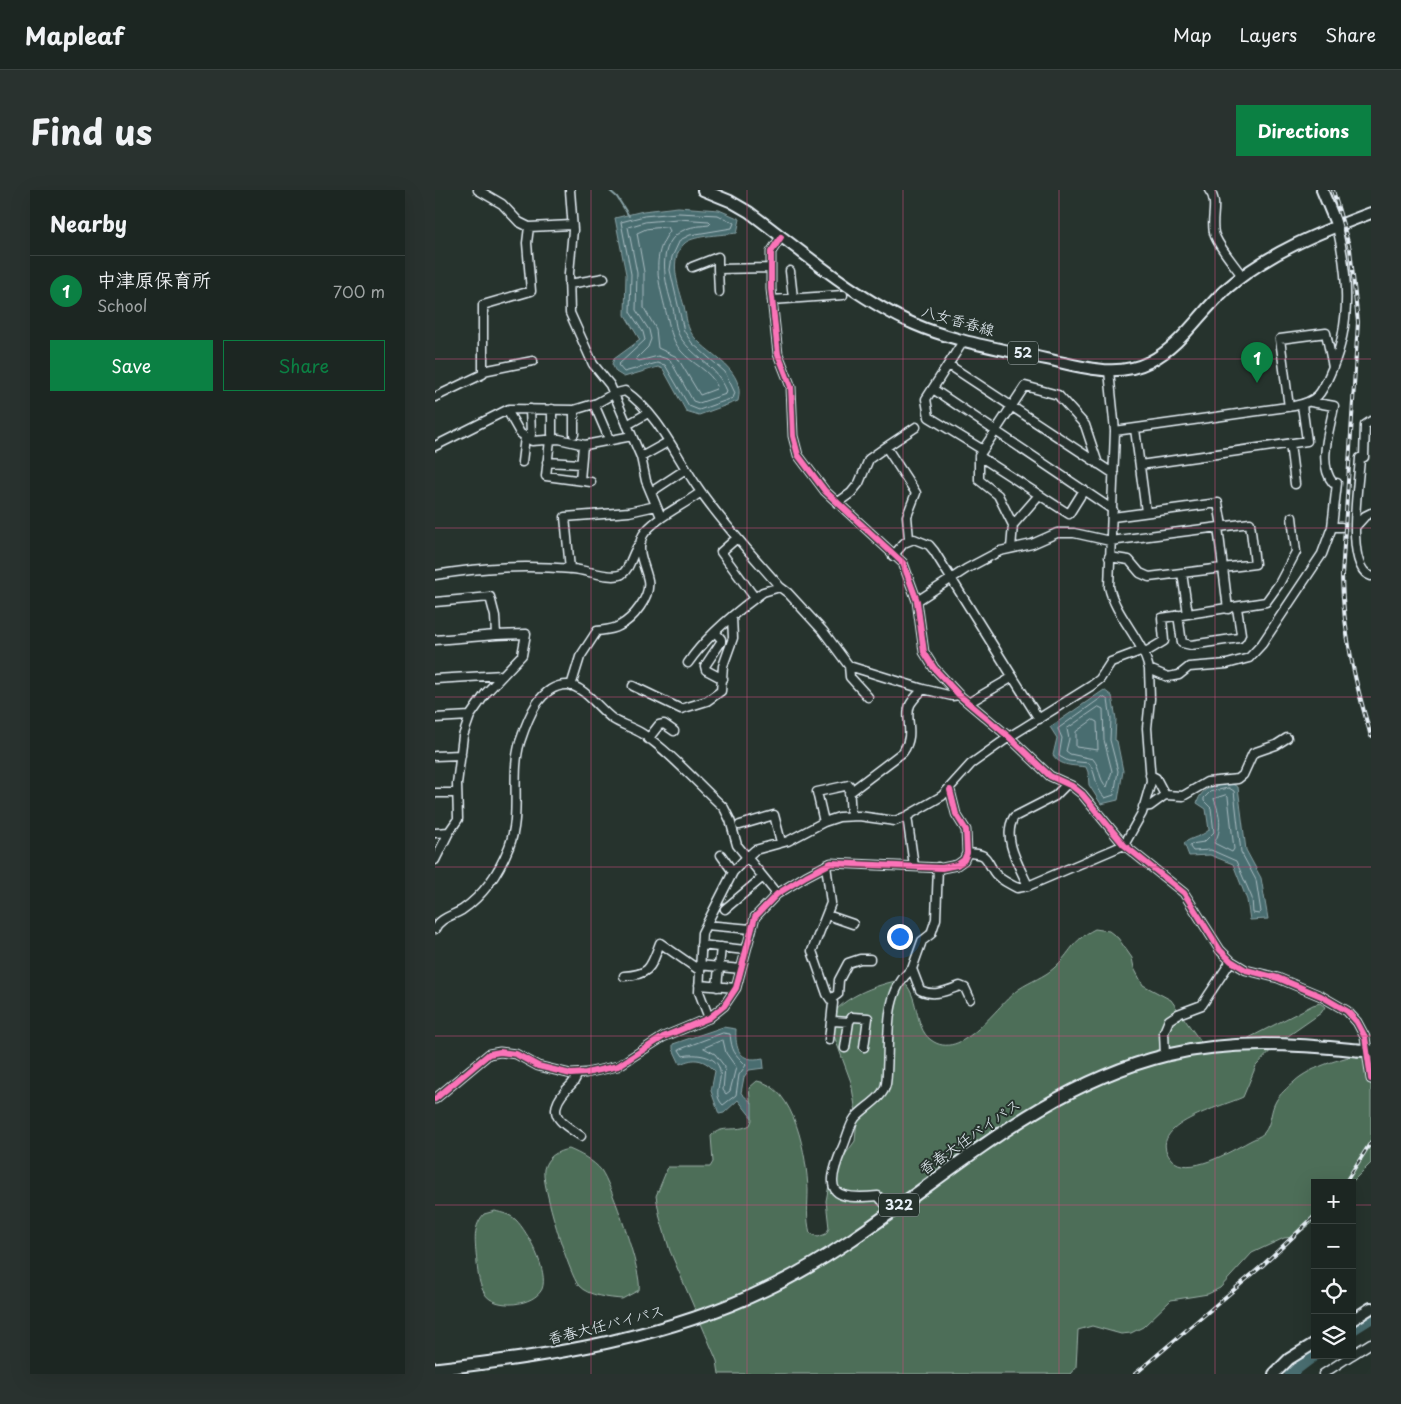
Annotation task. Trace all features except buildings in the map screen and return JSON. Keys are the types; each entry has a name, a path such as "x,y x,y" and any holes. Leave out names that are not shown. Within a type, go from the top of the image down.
{"highway":[{"name":"香春大任バイパス","path":"435,1369 527,1359 573,1350 665,1327 774,1285 829,1254 1043,1105 1116,1071 1165,1056 1242,1044 1289,1044 1371,1051"}],"main road":[{"name":"八女香春線","path":"703,190 743,208 885,309 915,325 963,340 1109,371 1140,366 1158,357 1177,342 1218,297 1242,276 1279,252 1371,213"},
{"path":"1322,190 1337,226"},
{"path":"1356,1317 1371,1308"},
{"path":"1274,1374 1289,1359 1311,1345"}],"street":[{"path":"478,190 502,204 519,222 529,227 572,225"},
{"path":"570,190 572,225 569,284 570,313 593,364 610,385 641,457 651,492 661,517"},
{"path":"1209,190 1214,199 1213,225 1216,238 1242,276"},
{"path":"1115,431 1302,405 1311,402 1322,392 1341,349 1346,317 1346,265 1337,226"},
{"path":"435,397 478,378 483,371 483,305 531,291 527,243 529,227"},
{"path":"781,236 771,252 772,300 778,354 791,387 793,436 798,455 825,491 893,556 903,563 917,601 924,652 933,668 959,695 970,702 1009,737 1049,776 1067,784 1082,794 1124,845 1184,894 1220,950 1231,961 1246,970 1278,978 1321,996 1347,1012 1357,1022 1365,1037 1371,1079"},
{"path":"692,267 718,257 719,292"},
{"path":"719,269 770,268"},
{"path":"790,271 793,298"},
{"path":"569,284 604,278"},
{"path":"772,300 843,294"},
{"path":"1289,407 1279,340 1326,332 1333,367"},
{"path":"963,340 926,399 929,417 1069,514 1084,490"},
{"path":"483,371 533,361"},
{"path":"949,365 1114,474"},
{"path":"967,852 978,853 985,857 993,872 1017,888 1028,886 1124,845 1143,807 1149,790 1147,728 1150,699 1149,669 1143,652 1111,594 1109,557 1113,513 1115,431 1109,371"},
{"path":"1011,548 1013,525 998,495 979,480 981,453 1025,386 1058,395 1085,425 1098,464"},
{"path":"933,389 1084,490 1113,513 1146,512 1218,503 1228,609"},
{"path":"435,446 507,410 574,410 625,391 648,413 701,492 737,538 780,587 788,593 823,631 849,666 850,677 868,697"},
{"path":"1311,402 1334,406 1325,464 1329,479 1333,483 1337,483 1344,527 1360,568 1365,574 1371,576"},
{"path":"594,404 610,441"},
{"path":"1140,465 1307,441 1302,405"},
{"path":"522,462 528,436 530,409"},
{"path":"552,409 551,437 545,476 591,482"},
{"path":"507,410 532,442 551,437 567,439 583,445 632,436"},
{"path":"574,410 574,434"},
{"path":"627,425 648,413"},
{"path":"1149,669 1168,677 1179,675 1193,666 1227,664 1249,658 1262,644 1322,554 1344,527 1360,458 1364,457 1365,425 1371,421"},
{"path":"837,503 851,493 859,483 869,459 916,427"},
{"path":"1135,429 1146,512"},
{"path":"641,457 669,442"},
{"path":"1290,443 1295,484"},
{"path":"580,480 583,445"},
{"path":"886,447 916,493 907,516 909,539 893,556"},
{"path":"547,462 581,464"},
{"path":"651,492 686,469"},
{"path":"435,575 483,567 570,568 590,570 611,576 623,573 629,565 632,553 648,529 661,517 666,516 701,492"},
{"path":"1013,525 1039,495"},
{"path":"570,568 565,517 629,512 657,506"},
{"path":"1344,527 1359,521 1371,513"},
{"path":"709,1018 699,986 701,945 706,924 733,872 755,850 804,833 824,822 851,816 886,822 895,821 907,816 949,790 971,764 1009,737 1096,682 1116,658 1143,652 1164,641 1162,618 1237,608 1266,602 1279,584 1296,552 1292,517"},
{"path":"917,601 952,578 995,554 1011,548 1032,544 1050,536 1066,533 1110,541 1250,523 1255,564 1145,577 1129,560 1109,557"},
{"path":"737,538 721,552 755,598"},
{"path":"909,539 929,545 952,578 1039,719"},
{"path":"571,686 580,657 597,631 619,626 641,605 649,582 642,562 641,542"},
{"path":"629,565 642,562"},
{"path":"1182,573 1188,614"},
{"path":"688,663 695,652 755,598 763,592 780,587"},
{"path":"435,602 490,597 495,616 496,635"},
{"path":"1178,615 1182,643 1191,645 1239,638 1241,634 1237,608"},
{"path":"633,686 681,709 707,701 721,691 723,666 733,638 732,617"},
{"path":"716,633 721,642 705,666 706,670 723,679"},
{"path":"435,640 526,634 522,654 486,693 470,716 463,736 457,793 458,819 435,860"},
{"path":"849,666 923,689 952,696 959,695"},
{"path":"435,679 503,675"},
{"path":"970,702 1013,678"},
{"path":"436,924 462,910 479,895 497,871 509,846 514,826 520,742 539,699 559,687 571,686 578,689 612,718 648,739 724,808 730,820 737,846 777,894"},
{"path":"849,793 903,752 908,745 911,728 908,712 910,705 923,689"},
{"path":"435,718 470,716"},
{"path":"648,739 659,725 664,724 674,731"},
{"path":"1143,807 1150,806 1165,795 1183,796 1207,782 1238,779 1243,775 1253,753 1276,745 1287,738"},
{"path":"435,756 461,755"},
{"path":"1150,775 1156,778 1165,795"},
{"path":"1028,886 1009,840 1011,822 1014,818 1055,796 1067,784"},
{"path":"824,822 817,792 849,785 851,816"},
{"path":"435,1099 489,1054 500,1052 516,1054 538,1066 577,1074 618,1066 652,1046 663,1037 709,1018 724,1006 736,988 755,918 777,894 826,865 845,862 938,867 957,865 964,860 967,852 966,830 957,814 949,790"},
{"path":"435,794 457,793"},
{"path":"741,825 774,815 781,842"},
{"path":"907,816 914,866"},
{"path":"435,833 449,832"},
{"path":"721,855 733,872"},
{"path":"826,865 831,903 812,951 833,1003 833,1021 829,1040"},
{"path":"891,1211 878,1196 850,1198 842,1196 836,1191 833,1182 834,1169 851,1124 878,1097 885,1086 886,1039 891,1011 902,977 912,969 922,941 931,934 936,919 938,867"},
{"path":"721,894 728,907 763,877"},
{"path":"827,915 853,924"},
{"path":"706,924 751,928"},
{"path":"624,976 636,976 651,967 660,943 699,968 741,969"},
{"path":"701,945 745,950"},
{"path":"717,987 721,947"},
{"path":"831,999 838,994 839,980 848,962 871,959"},
{"path":"1165,1056 1164,1032 1169,1020 1178,1014 1202,1005 1231,961"},
{"path":"912,969 920,990 927,993 940,993 959,986 965,988 970,999"},
{"path":"699,986 736,988"},
{"path":"845,1048 849,1022 852,1017 868,1018 864,1047"},
{"path":"833,1021 849,1022"},
{"path":"577,1074 577,1079 559,1098 556,1111 558,1119 581,1136"},
{"path":"1356,1352 1371,1343"},
{"path":"1323,1374 1346,1359"}],"green space":[{"path":"1095,929 1109,931 1118,938 1132,958 1134,968 1143,985 1171,1000 1205,1048 1235,1045 1313,1005 1320,1003 1325,1007 1321,1013 1278,1043 1256,1066 1243,1097 1205,1112 1177,1127 1168,1136 1165,1147 1171,1159 1178,1164 1188,1166 1198,1164 1221,1156 1258,1137 1267,1129 1277,1099 1301,1076 1330,1062 1371,1052 1371,1163 1355,1179 1311,1179 1311,1224 1294,1237 1284,1238 1252,1253 1220,1288 1208,1294 1171,1300 1143,1327 1131,1333 1121,1334 1092,1326 1078,1330 1076,1367 1070,1374 719,1374 717,1361 670,1251 660,1218 656,1196 668,1167 710,1167 713,1162 711,1136 720,1130 750,1125 752,1120 749,1088 757,1081 770,1086 781,1096 790,1109 801,1143 807,1176 810,1233 818,1237 826,1234 829,1228 826,1201 831,1174 855,1141 857,1118 851,1082 830,1025 832,1016 838,1008 858,994 901,980 911,993 921,1027 925,1034 931,1040 943,1045 955,1044 967,1038 978,1029 1019,989 1054,968 1076,942"},
{"path":"569,1149 594,1163 601,1170 612,1192 631,1249 639,1281 639,1290 622,1299 593,1294 583,1289 579,1286 569,1265 551,1209 544,1178 544,1169 547,1161 553,1155"},
{"path":"495,1211 509,1215 516,1220 526,1233 540,1263 543,1273 542,1289 538,1295 523,1302 505,1304 490,1299 483,1291 480,1283 475,1237 477,1225 484,1214"}],"water":[{"path":"678,207 719,210 740,219 737,233 689,240 680,250 675,265 677,282 690,330 702,345 726,365 737,381 739,390 738,401 699,415 686,411 663,369 658,367 624,377 616,372 612,364 614,359 640,340 625,315 626,274 615,218 643,211"},
{"path":"1104,690 1112,696 1116,719 1115,740 1117,741 1123,771 1118,800 1101,804 1089,785 1086,767 1064,764 1053,755 1057,738 1050,727"},
{"path":"1230,783 1238,787 1246,850 1261,878 1268,919 1250,920 1247,900 1233,864 1210,855 1189,856 1184,843 1209,830 1206,809 1197,803 1202,793 1210,788"},
{"path":"723,1027 736,1029 736,1043 740,1053 749,1058 763,1058 764,1068 749,1070 744,1077 741,1093 752,1103 752,1118 738,1100 724,1113 719,1114 711,1091 715,1071 699,1060 690,1060 680,1064 673,1049 673,1044"}],"waterway":[{"path":"609,190 617,197 629,216"},
{"path":"1356,1327 1371,1318"},
{"path":"1290,1374 1311,1358"}],"tunnel":[{"path":"1341,527 1349,527"}],"railway":[{"path":"1333,190 1350,249 1358,322 1342,576 1343,597 1351,657 1371,736"},
{"path":"1348,1179 1371,1142"},
{"path":"1135,1374 1263,1265 1311,1220"}],"cycle path":[{"path":"781,237 771,252 771,289 778,354 791,387 793,436 798,455 825,491 903,563 917,601 924,652 934,668 959,695 1009,737 1050,776 1072,786 1082,794 1124,845 1184,893 1220,950 1231,961 1246,970 1278,978 1321,996 1347,1011 1357,1022 1365,1037 1371,1079"},
{"path":"435,1099 489,1054 500,1052 516,1054 538,1066 571,1074 586,1073 618,1066 663,1037 709,1018 724,1006 736,988 755,917 777,894 806,876 831,863 942,868 957,865 964,860 967,853 966,830 956,814 950,790"}],"place":[{"name":"中津原保育所","path":"1257,383"}]}
